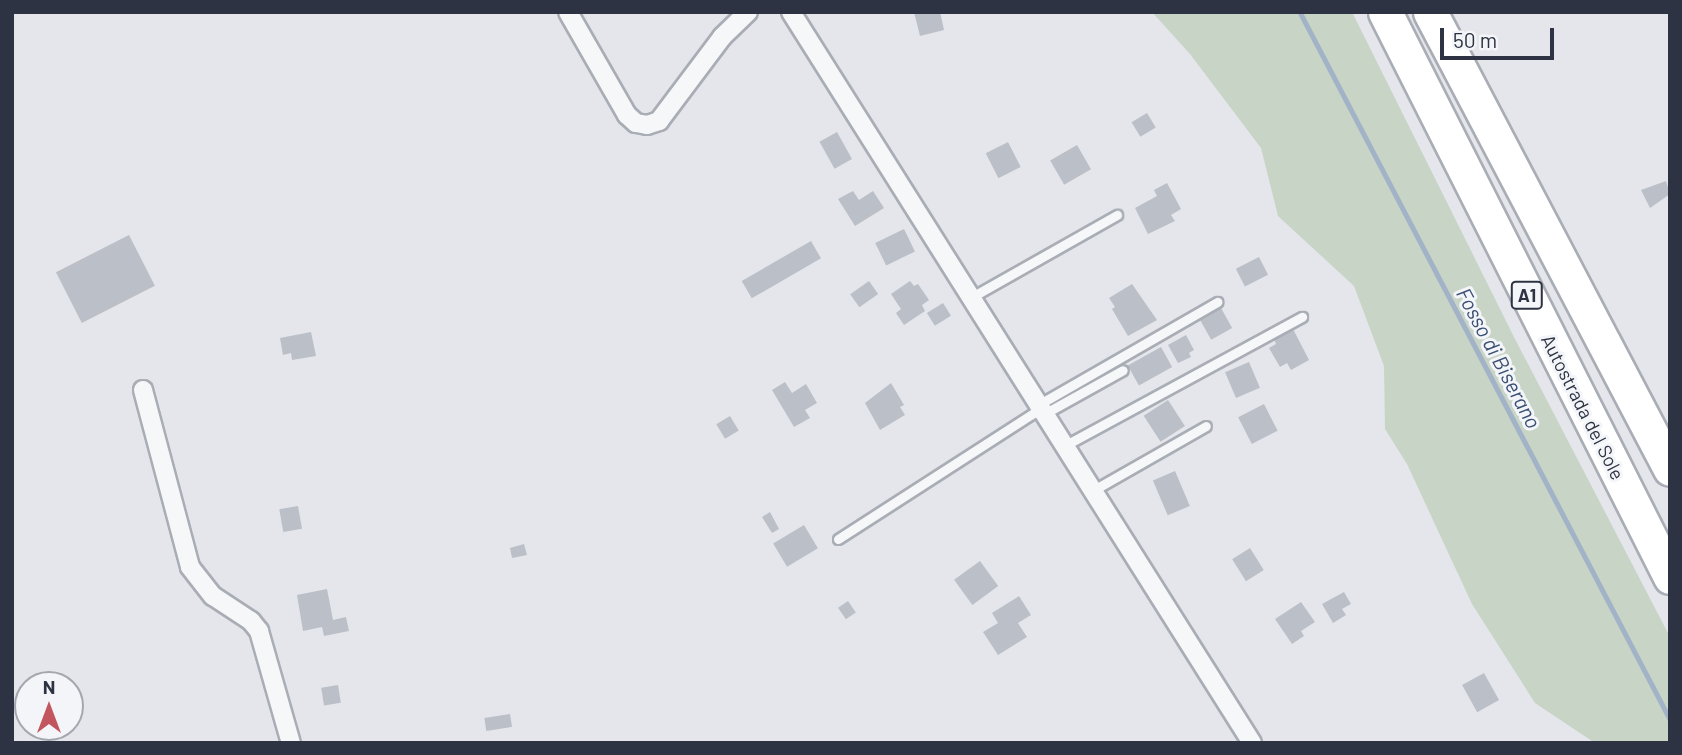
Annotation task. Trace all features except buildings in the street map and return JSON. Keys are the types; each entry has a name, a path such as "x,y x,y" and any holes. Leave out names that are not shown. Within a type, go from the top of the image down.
{"highway":[{"name":"Autostrada del Sole","path":"1385,12 1670,577"},
{"name":"A1","path":"1430,12 1670,469"}],"street":[{"path":"568,12 627,115 636,123 647,125 659,121 722,37 748,12"},
{"path":"792,12 1252,743"},
{"path":"143,390 190,567 213,596 251,621 259,631 290,743"}],"lane":[{"path":"970,298 1117,215"},
{"path":"838,539 1041,409 1217,302"},
{"path":"1064,446 1302,317"},
{"path":"1041,409 1123,370"},
{"path":"1092,491 1206,426"}],"green space":[{"path":"1152,12 1352,12 1515,339 1670,637 1670,743 1595,743 1535,703 1472,604 1407,464 1385,429 1384,366 1354,286 1278,216 1261,148 1190,54"}],"waterway":[{"name":"Fosso di Biserano","path":"1300,12 1670,719"}]}
